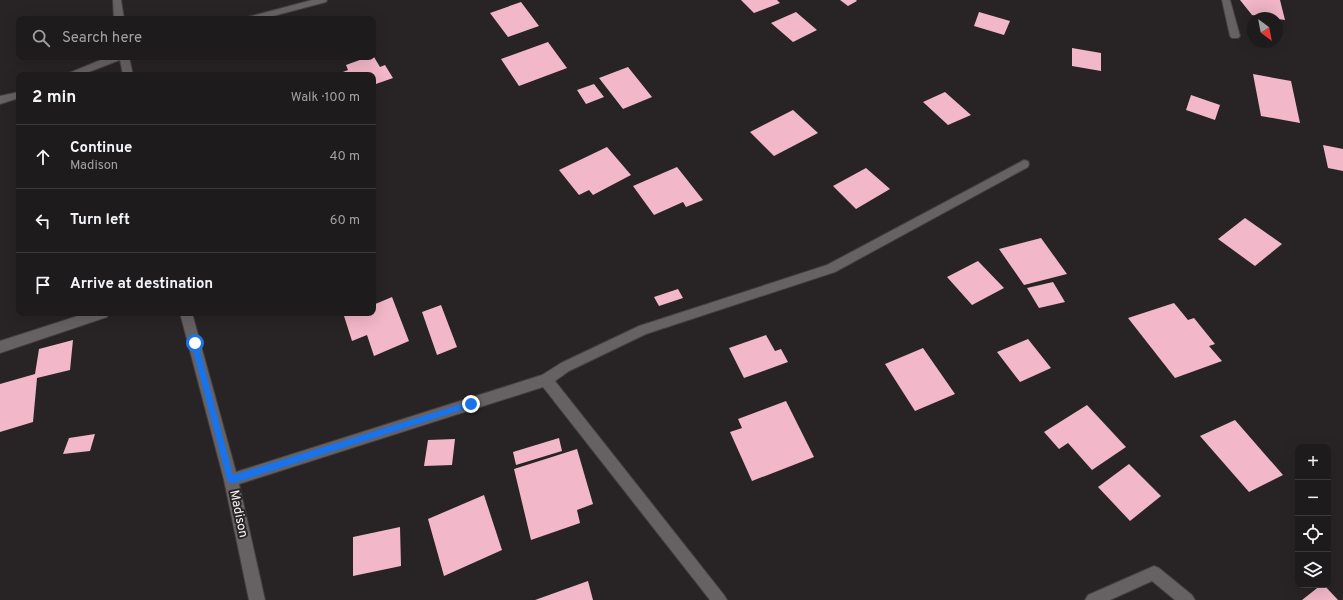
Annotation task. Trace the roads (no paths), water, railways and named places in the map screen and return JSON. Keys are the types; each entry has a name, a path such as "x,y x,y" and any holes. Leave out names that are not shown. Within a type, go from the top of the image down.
{"street":[{"path":"117,0 119,16"},
{"path":"262,16 323,0"},
{"path":"1226,0 1235,36"},
{"path":"80,72 110,60"},
{"path":"125,60 127,72"},
{"path":"0,100 16,96"},
{"path":"231,480 546,380 565,367 643,330 831,269 1024,164"},
{"path":"0,347 94,316"},
{"name":"Madison","path":"187,316 231,480 257,600"},
{"path":"546,380 719,600"},
{"path":"1093,600 1154,573 1187,600"}]}
